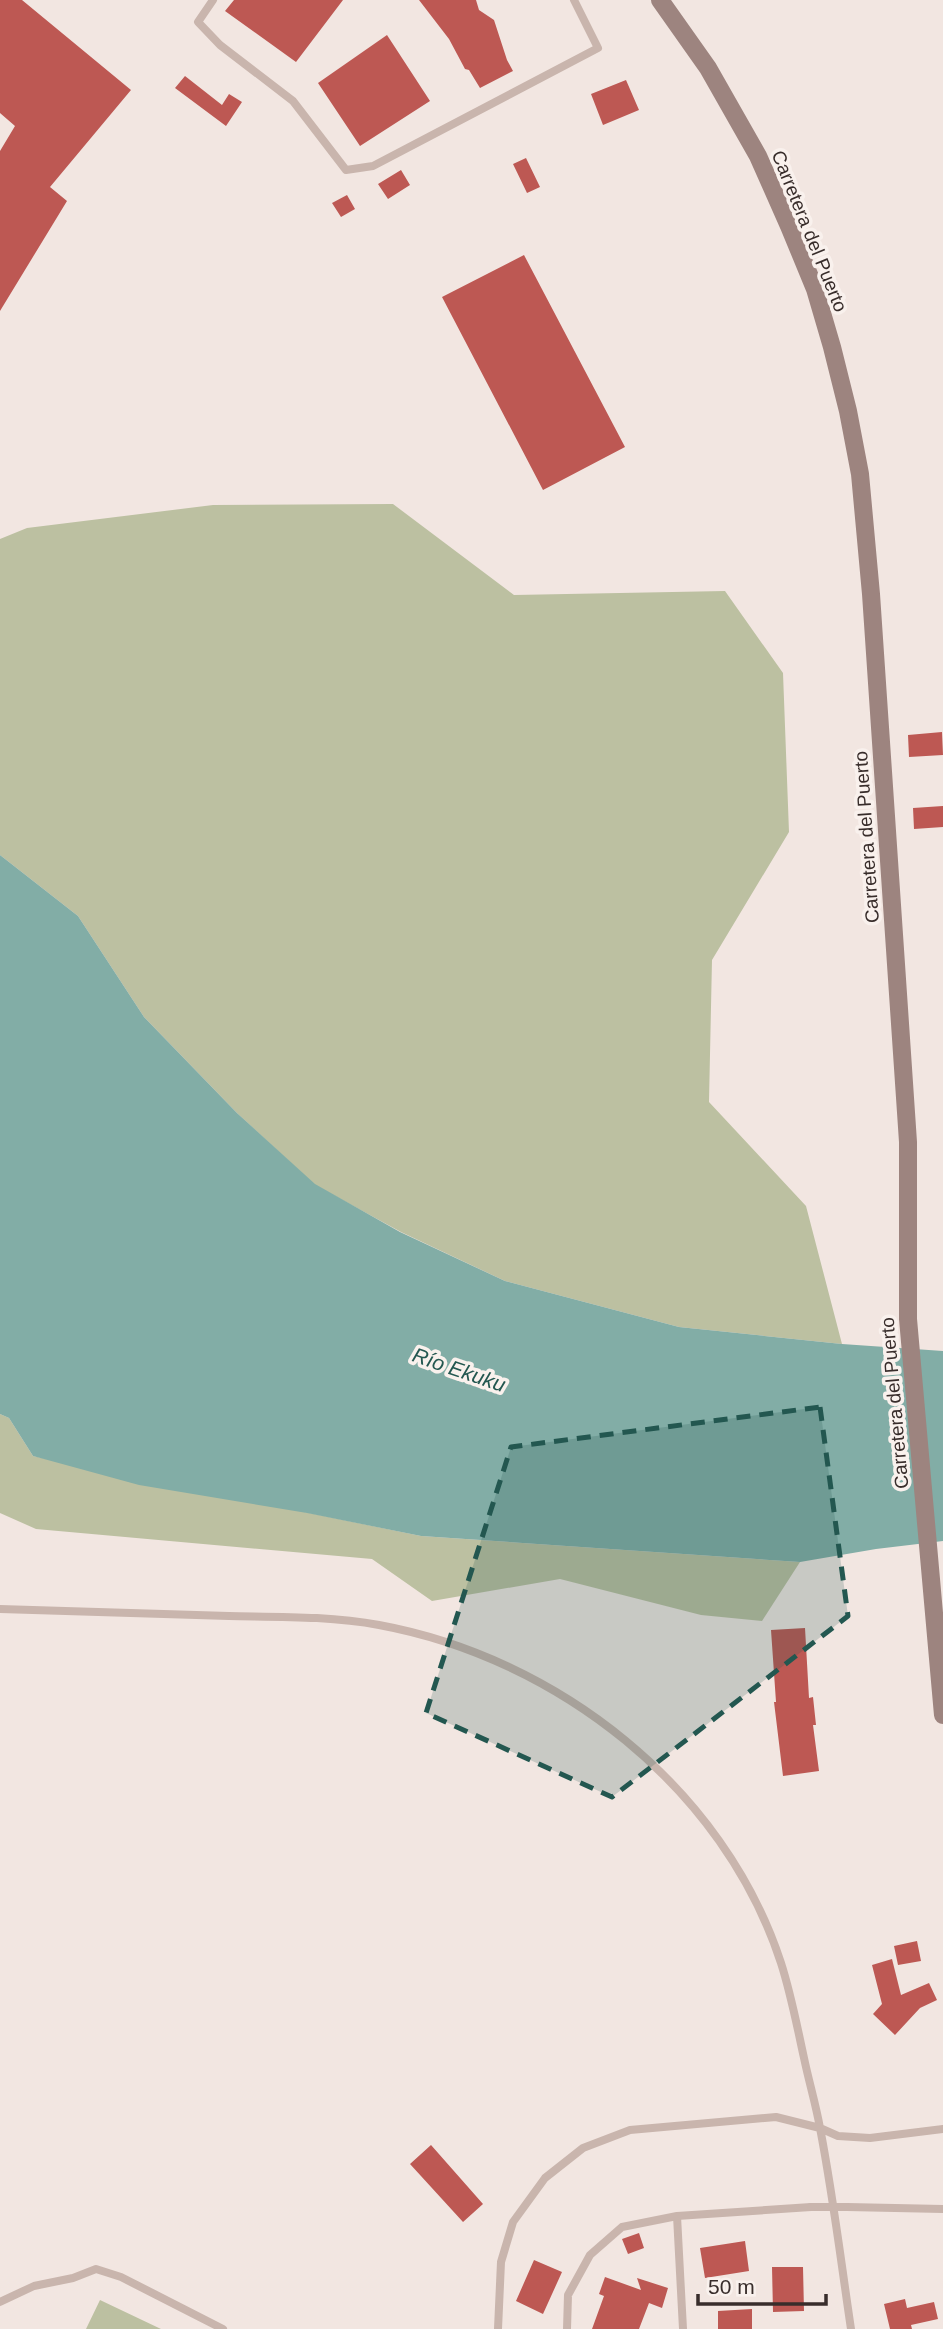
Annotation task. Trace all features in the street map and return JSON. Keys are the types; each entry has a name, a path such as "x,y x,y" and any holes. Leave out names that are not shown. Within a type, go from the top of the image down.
{"main road":[{"name":"Carretera del Puerto","path":"660,0 708,68 758,156 815,289 832,347 860,474 868,556 908,1142 908,1319 943,1715"}],"lane":[{"path":"213,0 198,22 220,45 293,101 346,170 373,166 598,48 575,0"},
{"path":"0,1609 322,1619 378,1625 426,1636 482,1654 578,1704 639,1753 691,1804 720,1842 764,1920 781,1962 820,2128 851,2329"},
{"path":"498,2329 501,2262 513,2222 545,2178 583,2148 630,2130 696,2122 776,2117 820,2128 838,2136 870,2138 943,2130"},
{"path":"567,2329 568,2295 590,2255 622,2227 677,2216 811,2207 943,2209"},
{"path":"677,2216 683,2329"},
{"path":"0,2302 34,2287 73,2278 96,2269 121,2277 223,2329"}],"highlighted area":[{"path":"820,1407 848,1616 612,1797 426,1713 511,1447"}],"green space":[{"path":"393,504 514,595 725,591 783,673 789,832 712,960 709,1102 806,1206 842,1344 679,1327 505,1281 401,1232 315,1185 237,1113 144,1017 78,916 0,855 0,539 27,528 213,505"},
{"path":"0,1414 9,1418 33,1456 421,1536 800,1562 762,1621 701,1615 560,1579 432,1601 372,1559 36,1529 0,1513"},
{"path":"100,2300 161,2329 86,2329"}],"water":[{"name":"Río Ekuku","path":"0,855 78,916 144,1017 237,1113 315,1184 400,1232 505,1281 679,1327 842,1344 943,1351 943,1541 800,1562 421,1536 307,1513 139,1485 33,1456 9,1418 0,1414"}],"building":[{"path":"0,0 22,0 131,90 50,187 67,201 0,311 0,151 15,126 0,113"},
{"path":"234,0 343,0 296,62 225,11"},
{"path":"419,0 476,0 479,10 494,20 513,71 480,88 469,70 465,69 449,39"},
{"path":"387,35 430,101 360,146 318,83"},
{"path":"185,76 222,105 229,94 242,102 226,126 175,88"},
{"path":"626,80 639,110 603,125 591,94"},
{"path":"526,158 540,187 527,193 513,164"},
{"path":"401,170 410,185 388,199 378,184"},
{"path":"347,195 355,209 341,217 332,203"},
{"path":"524,255 625,447 543,490 442,297"},
{"path":"942,732 943,755 909,757 908,735"},
{"path":"943,806 943,827 914,829 913,808"},
{"path":"805,1628 809,1698 813,1697 816,1725 813,1725 819,1771 783,1776 774,1702 771,1630"},
{"path":"917,1941 921,1961 898,1965 894,1946"},
{"path":"892,1959 901,1995 929,1983 937,2000 920,2008 895,2035 873,2014 882,2004 872,1965"},
{"path":"431,2145 483,2204 463,2222 410,2164"},
{"path":"639,2233 644,2248 628,2254 622,2239"},
{"path":"745,2241 749,2271 705,2278 700,2248"},
{"path":"534,2260 562,2272 543,2314 516,2301"},
{"path":"772,2267 803,2267 804,2311 773,2312"},
{"path":"605,2277 641,2290 637,2278 668,2288 662,2308 649,2303 639,2329 592,2329 604,2296 599,2294"},
{"path":"905,2299 907,2308 934,2302 938,2319 911,2325 912,2329 890,2329 884,2304"},
{"path":"752,2309 752,2329 718,2329 718,2311"}]}
